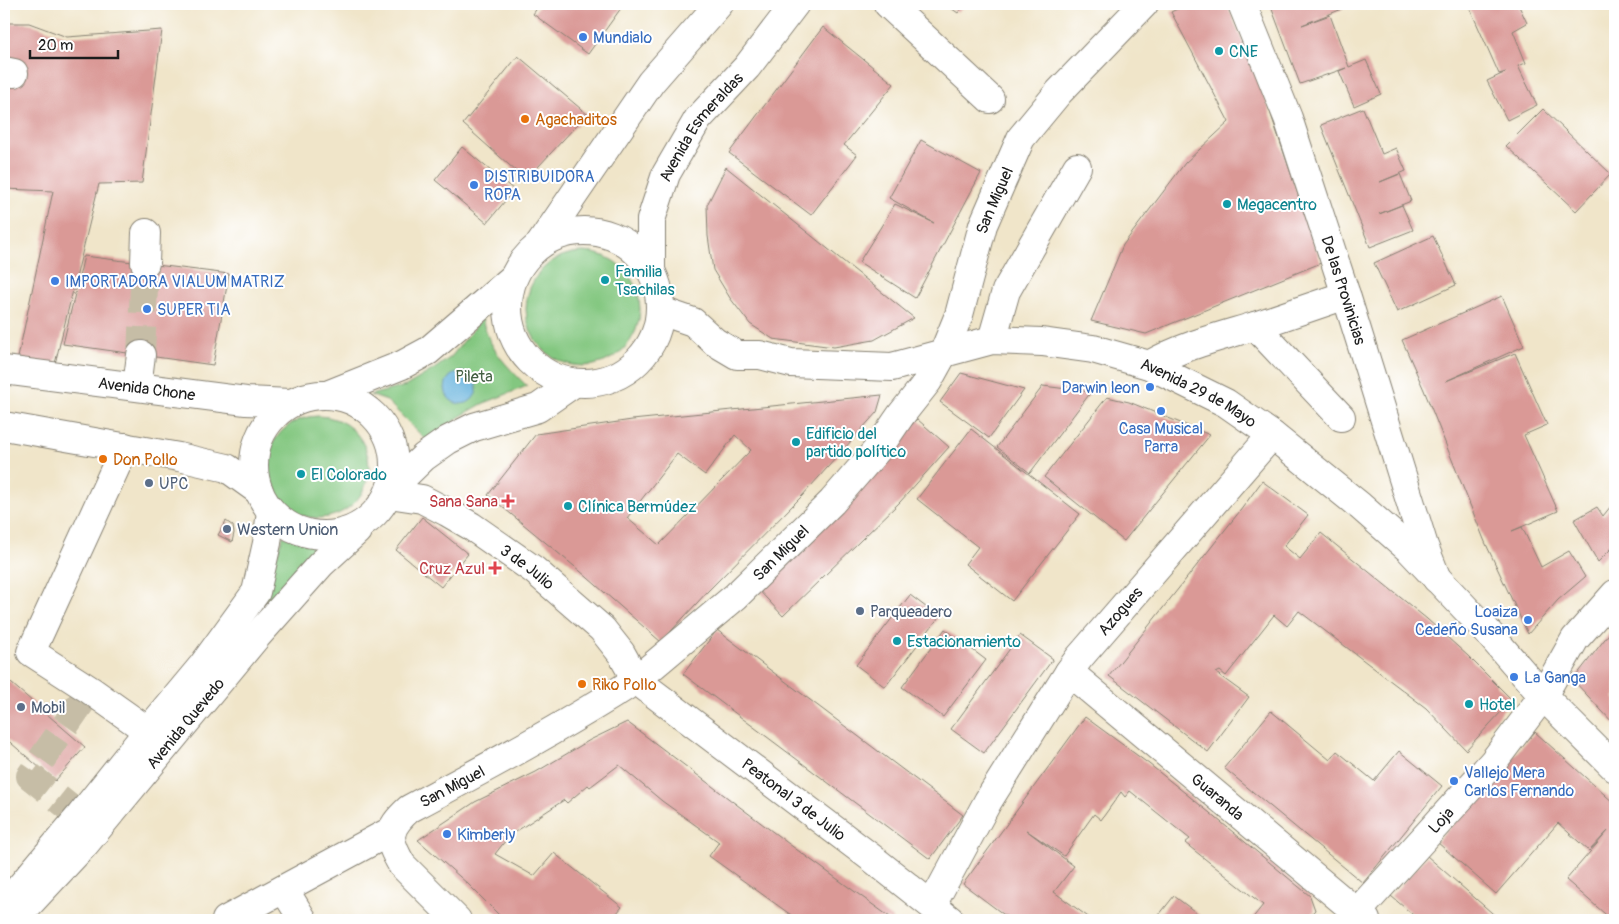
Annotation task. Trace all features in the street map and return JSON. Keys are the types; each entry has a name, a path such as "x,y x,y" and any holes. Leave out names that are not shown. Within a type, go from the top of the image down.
{"main road":[{"path":"542,243 570,231 602,232 630,245 651,268 660,289 661,312 656,336 642,357 623,374 600,382 574,383 548,374 526,356 512,332 507,305 513,278 524,258 542,243 651,82 719,4"},
{"name":"Avenida Esmeraldas","path":"651,268 651,220 666,174 698,119 747,67 795,4"},
{"path":"888,4 990,99"},
{"name":"San Miguel","path":"226,920 391,831 398,818 409,809 603,703 636,680 736,596 832,502 877,450 901,415 928,381 943,354 959,315 982,225 1021,138 1059,92 1144,4"},
{"name":"De las Provinicias","path":"1242,4 1288,118 1346,295 1424,546 1437,579"},
{"path":"992,340 1006,291 1077,167"},
{"path":"145,263 146,233"},
{"path":"265,501 254,471 255,451 262,432 274,416 290,404 307,397 327,395 402,365 428,351 513,278"},
{"path":"1149,364 1197,343 1346,295"},
{"name":"Avenida 29 de Mayo","path":"661,312 693,322 715,342 738,355 760,355 791,363 892,367 992,340 1042,342 1093,349 1149,364 1226,403 1272,435 1360,506 1410,550 1485,629 1543,696 1615,768"},
{"path":"1254,326 1341,417"},
{"path":"136,386 141,355"},
{"name":"Avenida Chone","path":"4,370 246,401 290,404"},
{"path":"4,426 179,456 227,468 290,526 312,535 336,535 358,527 370,520 390,491 424,456 448,440 474,427 538,408 574,383"},
{"path":"327,395 348,399 368,409 382,425 392,445 395,466 390,491"},
{"name":"Azogues","path":"941,913 988,801 1069,672 1272,435"},
{"path":"125,447 30,652 90,690 148,731"},
{"name":"3 de Julio","path":"390,491 422,499 447,512 472,526 534,570 602,629 617,647 636,680"},
{"name":"Avenida Quevedo","path":"4,906 204,665 256,592 267,543 265,501"},
{"name":"Avenida Quevedo","path":"14,920 85,844 257,636 321,564 357,531 358,527"},
{"name":"Loja","path":"1357,918 1493,762 1543,696 1575,640 1615,594"},
{"name":"Guaranda","path":"1069,672 1357,918"},
{"name":"Peatonal 3 de Julio","path":"636,680 838,832 941,913"},
{"path":"391,831 390,842 402,865 457,920"},
{"path":"284,888 303,920"}],"green space":[{"path":"583,252 605,256 623,269 636,287 640,309 636,331 623,349 605,362 583,366 561,362 543,349 530,331 526,309 530,287 543,269 561,256"},
{"name":"Pileta","path":"482,318 489,339 499,355 527,386 482,404 459,417 429,443 387,401 370,395 406,386 434,369 451,357"},
{"path":"318,416 338,420 354,431 365,447 369,467 365,487 354,503 338,514 318,518 298,514 282,503 271,487 267,467 271,447 282,431 298,420"},
{"path":"283,536 317,547 273,594 10,912 264,594"}],"water":[{"path":"461,372 467,373 472,377 476,382 476,394 472,399 467,403 461,404 455,403 450,399 446,394 445,388 446,382 450,377 455,373"}],"building":[{"name":"Mundialo","path":"540,4 624,4 588,54 533,14"},
{"path":"945,4 965,4 958,13"},
{"name":"Megacentro","path":"1187,4 1222,4 1229,9 1263,91 1321,263 1146,334 1091,321 1123,245 1185,163 1229,122 1171,12"},
{"path":"1270,4 1340,4 1342,9 1302,25 1330,15 1349,67 1366,60 1381,94 1354,106 1339,71 1346,68 1300,84"},
{"path":"1468,4 1518,4 1527,23 1513,31 1526,63 1518,66 1537,105 1507,120 1487,81 1506,72 1499,74"},
{"name":"IMPORTADORA VIALUM MATRIZ","path":"4,23 29,23 67,37 162,30 142,183 99,184 52,376 15,372 53,191 4,189"},
{"path":"823,27 894,84 844,145 857,155 811,215 729,153"},
{"name":"Agachaditos","path":"518,56 587,114 526,180 463,124"},
{"path":"1363,108 1382,154 1396,148 1406,171 1380,182 1400,174 1411,201 1379,214 1402,205 1413,230 1370,247 1321,125"},
{"path":"1543,109 1611,174 1576,211 1506,146"},
{"path":"921,140 981,173 915,298 859,262 895,204 934,223 889,198"},
{"name":"DISTRIBUIDORA ROPA","path":"462,147 514,190 487,223 435,180"},
{"path":"726,167 914,318 874,340 834,347 773,339 750,324 730,298 713,270 708,236 707,205"},
{"path":"1433,236 1456,285 1397,312 1374,263"},
{"name":"SUPER TIA","path":"84,256 229,274 213,365 63,344"},
{"path":"1502,296 1524,346 1446,381 1515,353 1547,425 1524,435 1558,511 1512,531 1522,527 1541,567 1569,551 1585,577 1558,600 1528,634 1485,542 1402,340"},
{"path":"961,373 1024,390 989,438 940,402"},
{"path":"1043,386 1091,392 1030,473 997,447"},
{"path":"882,395 877,412 802,496 708,591 661,642 580,571 488,495 536,434 632,420","holes":["735,435 751,450 659,545 627,518 677,454 705,475"]},
{"path":"1107,397 1129,402 1210,435 1124,541 1044,477"},
{"path":"917,419 949,447 900,502 783,616 753,584 868,473"},
{"path":"971,429 1080,514 1012,601 965,564 978,547 917,499"},
{"path":"1262,481 1308,515 1284,546 1300,559 1321,533 1427,619 1512,700 1466,750 1426,708 1299,611 1287,626 1274,615 1226,676 1220,671 1216,673 1249,697 1208,752 1109,676"},
{"path":"1615,501 1615,545 1598,562 1574,520 1597,507 1603,516"},
{"path":"422,517 468,554 441,587 396,550"},
{"name":"Western Union","path":"226,521 233,526 232,542 218,535"},
{"name":"Estacionamiento","path":"910,595 939,617 885,687 856,665"},
{"path":"1615,626 1615,725 1573,680"},
{"path":"945,629 986,660 943,717 902,687"},
{"path":"717,630 963,815 930,859 683,674"},
{"path":"1020,635 1053,659 984,753 951,729"},
{"name":"Mobil","path":"4,677 85,747 55,781 4,737"},
{"path":"1271,711 1330,760 1337,751 1374,781 1399,751 1442,786 1363,883 1224,768"},
{"path":"1085,717 1149,764 1310,896 1315,910 1306,920 1251,920 1263,905 1185,843 1190,839 1130,791 1125,797 1121,792 1101,820 1094,814 1064,856 1026,830 1074,866 1054,892 1091,919 1011,920 963,884"},
{"path":"627,722 894,920 798,920 709,856 719,842 662,801 619,765 590,787 588,785 567,803 564,800 509,836 495,854 534,876 554,853 622,907 611,920 504,920 468,884 418,840 475,802 536,772 590,740"},
{"path":"1535,732 1615,804 1615,920 1612,920 1566,880 1608,831 1589,851 1558,823 1496,894 1437,842"},
{"path":"1427,856 1500,920 1419,920 1391,896"},
{"path":"1174,896 1206,920 1155,920"}],"tunnel":[{"path":"141,355 145,263"},
{"path":"80,816 30,776 90,690"}],"place":[{"name":"Mundialo","path":"583,37"},
{"name":"CNE","path":"1219,51"},
{"name":"Agachaditos","path":"525,119"},
{"name":"DISTRIBUIDORA ROPA","path":"474,185"},
{"name":"Megacentro","path":"1227,204"},
{"name":"Familia Tsachilas","path":"605,280"},
{"name":"IMPORTADORA VIALUM MATRIZ","path":"55,281"},
{"name":"SUPER TIA","path":"147,309"},
{"name":"Darwin leon","path":"1150,387"},
{"name":"Casa Musical Parra","path":"1161,411"},
{"name":"Edificio del partido político","path":"796,442"},
{"name":"Don Pollo","path":"103,459"},
{"name":"El Colorado","path":"301,474"},
{"name":"UPC","path":"149,483"},
{"name":"Sana Sana","path":"508,501"},
{"name":"Clínica Bermúdez","path":"568,506"},
{"name":"Western Union","path":"227,529"},
{"name":"Cruz Azul","path":"495,568"},
{"name":"Parqueadero","path":"860,611"},
{"name":"Loaiza Cedeño Susana","path":"1528,620"},
{"name":"Estacionamiento","path":"897,641"},
{"name":"La Ganga","path":"1514,677"},
{"name":"Riko Pollo","path":"582,684"},
{"name":"Hotel","path":"1469,704"},
{"name":"Mobil","path":"21,707"},
{"name":"Vallejo Mera Carlos Fernando","path":"1454,781"},
{"name":"Kimberly","path":"447,834"}]}
